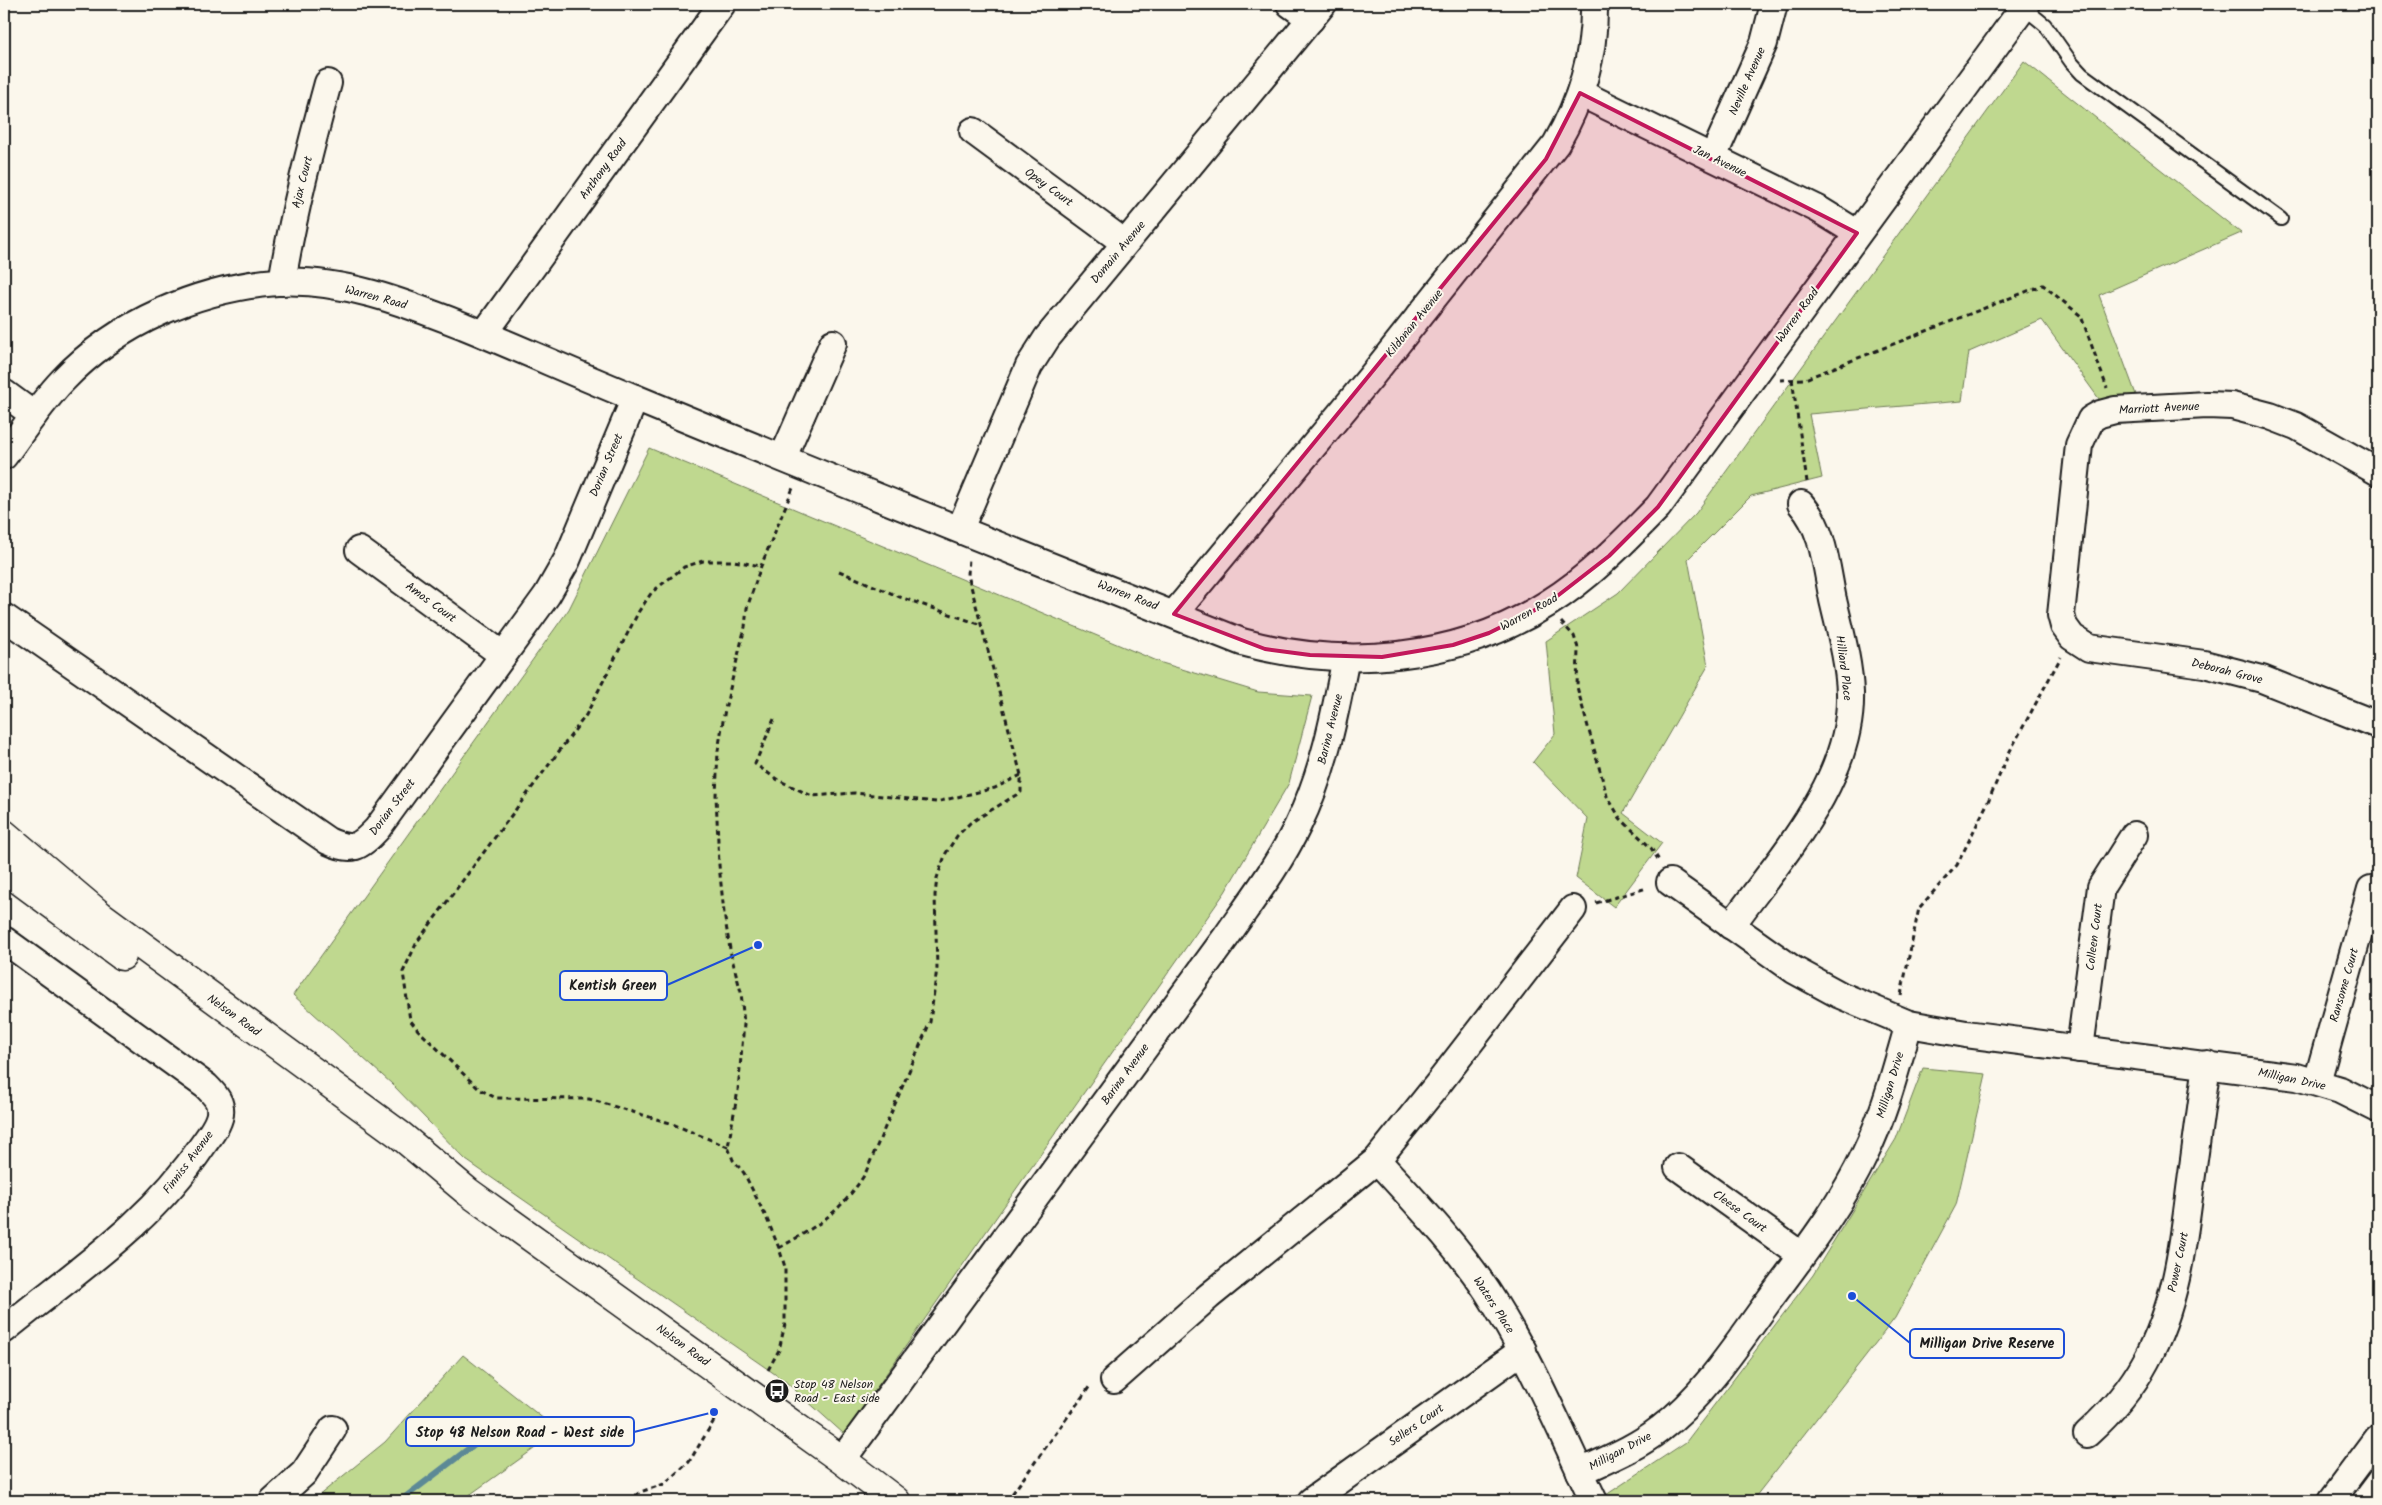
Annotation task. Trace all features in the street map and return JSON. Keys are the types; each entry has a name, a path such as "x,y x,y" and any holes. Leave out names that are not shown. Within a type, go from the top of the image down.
{"main road":[{"name":"Nelson Road","path":"8,854 367,1132 429,1174 468,1192 842,1460 896,1501"}],"street":[{"name":"Anthony Road","path":"484,334 722,4"},
{"path":"1290,4 1317,12"},
{"name":"Kildonan Avenue","path":"1174,614 1376,370 1540,167 1565,129 1580,93 1590,52 1594,4"},
{"name":"Neville Avenue","path":"1713,157 1760,51 1774,4"},
{"name":"Warren Road","path":"4,456 63,380 85,359 135,324 163,310 192,300 250,285 282,282 325,285 386,297 484,334 635,398 1242,642 1265,648 1310,655 1346,657 1413,654 1453,645 1512,623 1547,604 1609,556 1658,507 2025,5"},
{"name":"Domain Avenue","path":"969,533 1037,352 1059,322 1317,12"},
{"name":"Ajax Court","path":"282,282 290,233 304,169 328,83"},
{"name":"Jan Avenue","path":"1580,93 1829,214 1857,233"},
{"name":"Opey Court","path":"973,131 1125,243"},
{"path":"793,462 833,343"},
{"path":"4,393 34,415"},
{"name":"Dorian Street","path":"4,617 328,841 348,848 366,841 377,829 547,595 567,560 635,398"},
{"name":"Marriott Avenue","path":"2072,637 2064,626 2062,598 2079,445 2091,420 2100,414 2115,410 2207,405 2248,410 2296,426 2378,472"},
{"name":"Hilliard Place","path":"1731,926 1826,790 1839,761 1847,731 1850,692 1845,655 1818,528 1801,504"},
{"name":"Amos Court","path":"359,550 503,655"},
{"name":"Deborah Grove","path":"2072,637 2089,648 2204,664 2235,672 2262,680 2378,725"},
{"name":"Barina Avenue","path":"842,1460 1220,945 1272,869 1298,825 1311,796 1335,714 1346,657"},
{"name":"Colleen Court","path":"2080,1049 2101,887 2134,835"},
{"path":"1670,882 1806,977 1902,1022"},
{"name":"Ransome Court","path":"2317,1082 2371,889"},
{"path":"1102,1383 1377,1160 1573,909"},
{"name":"Finniss Avenue","path":"4,940 206,1086 216,1097 220,1107 219,1118 208,1138 154,1207 108,1249 7,1321"},
{"name":"Milligan Drive","path":"1594,1501 1580,1472 1644,1440 1673,1419 1694,1399 1801,1255 1846,1190 1866,1153 1883,1112 1902,1022 2080,1049 2281,1074 2317,1082 2360,1099 2378,1109"},
{"name":"Power Court","path":"2087,1434 2116,1405 2131,1385 2146,1361 2166,1313 2183,1241 2207,1064"},
{"name":"Waters Place","path":"1377,1160 1470,1267 1523,1350 1580,1472"},
{"name":"Cleese Court","path":"1678,1167 1801,1255"},
{"name":"Sellers Court","path":"1311,1501 1523,1350"},
{"path":"273,1501 304,1473 333,1429"},
{"path":"2331,1501 2375,1448"}],"lane":[{"path":"2025,5 2050,31 2071,62 2082,74 2281,219"}],"path":[{"path":"1749,381 1805,379 2043,285 2081,316 2115,410"},
{"path":"1792,379 1808,484 1801,504"},
{"path":"768,1370 778,1350 785,1324 785,1267 780,1248 744,1173 733,1160 728,1147 738,1090 744,1024 741,992 731,955 724,913 719,865 716,795 718,751 726,701 745,627 747,608 761,566 789,495 793,462"},
{"path":"780,1248 824,1223 853,1194 865,1174 930,1022 937,968 935,895 937,878 946,853 957,836 970,823 1021,792 1022,775 968,575 969,533"},
{"path":"728,1147 670,1122 589,1100 496,1098 479,1089 410,1020 403,972 417,942 586,715 639,611 652,592 684,567 703,561 734,561 761,566"},
{"path":"839,571 900,597 980,624"},
{"path":"1547,604 1574,636 1578,648 1577,687 1607,796 1620,818 1651,848 1670,882 1573,909"},
{"path":"1902,1022 1919,908 1956,865 1986,806 2010,751 2072,637"},
{"path":"774,719 755,764 778,780 812,796 854,793 936,802 995,788 1022,775"},
{"path":"1007,1501 1102,1383"},
{"path":"628,1501 640,1492 664,1484 689,1462 715,1419"}],"highlighted area":[{"path":"1580,93 1857,233 1658,507 1609,556 1547,604 1489,633 1453,645 1382,657 1310,655 1265,649 1174,614 1546,159"}],"green space":[{"path":"2024,61 2241,233 2099,295 2138,400 2102,403 2042,320 1969,352 1962,401 1809,414 1822,478 1751,496 1688,559 1708,666 1623,813 1662,843 1614,907 1576,878 1588,819 1533,762 1555,734 1546,641 1618,593 1696,513"},
{"path":"649,448 1162,663 1258,692 1312,696 1289,783 1225,892 844,1434 785,1381 466,1160 392,1084 293,995 569,609"},
{"path":"1923,1068 1986,1074 1956,1205 1895,1318 1752,1501 1609,1501 1606,1495 1686,1442 1813,1275 1896,1139"},
{"path":"463,1355 559,1431 461,1501 312,1501 385,1442"}],"waterway":[{"path":"400,1501 497,1427"}],"place":[{"name":"Kentish Green","path":"758,945"},
{"name":"Milligan Drive Reserve","path":"1852,1296"},
{"name":"Stop 48 Nelson Road - East side","path":"777,1391"},
{"name":"Stop 48 Nelson Road - West side","path":"714,1412"}]}
